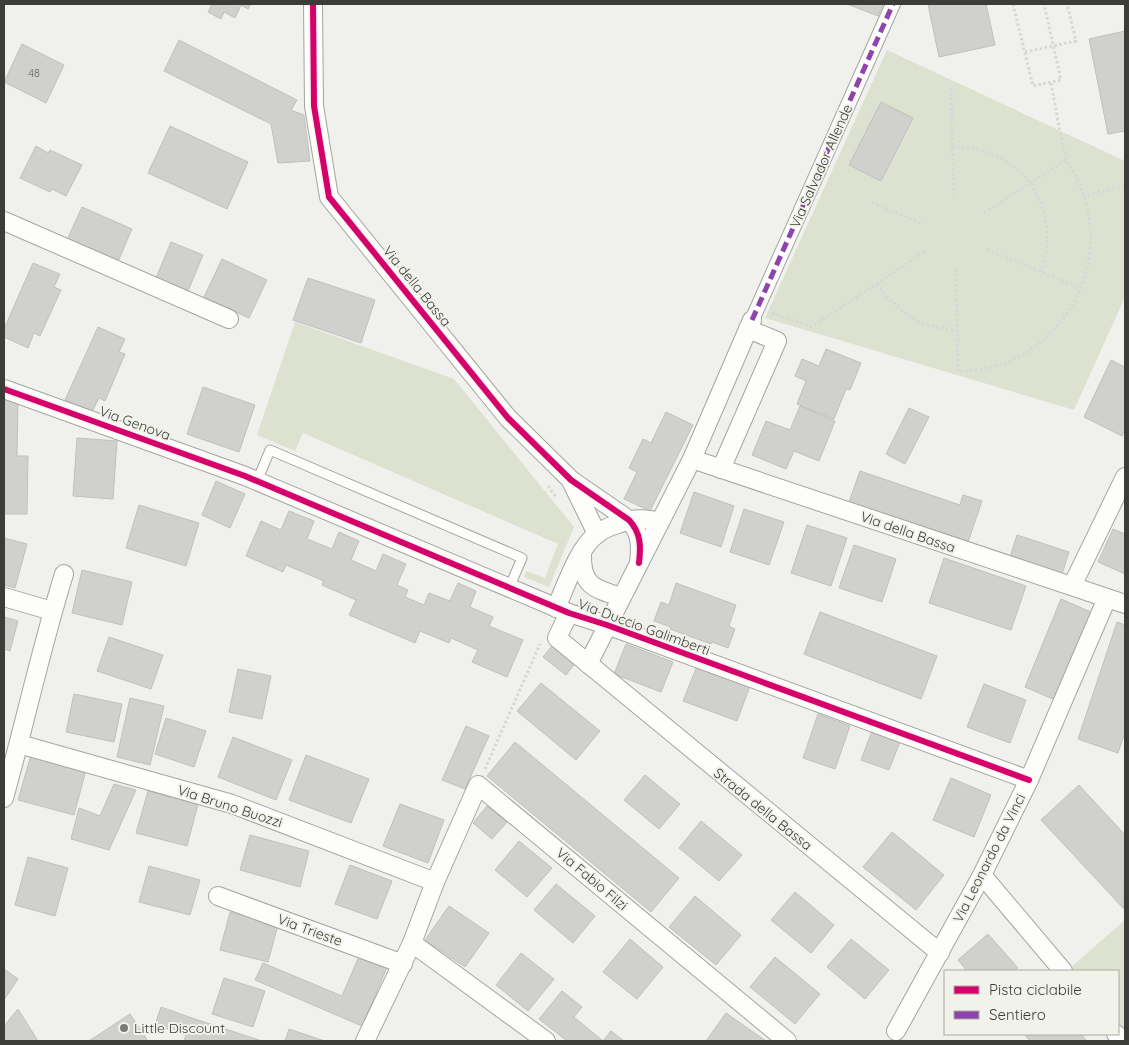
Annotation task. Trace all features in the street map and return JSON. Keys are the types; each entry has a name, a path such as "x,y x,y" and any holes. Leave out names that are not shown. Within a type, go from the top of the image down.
{"street":[{"name":"Via della Bassa","path":"314,4 314,106 329,197 508,418 571,480 629,520"},
{"name":"Via Salvador Allende","path":"692,459 893,4"},
{"path":"4,220 229,319"},
{"path":"721,469 777,341 753,319"},
{"name":"Via Genova","path":"4,389 257,481"},
{"name":"Via della Bassa","path":"692,459 1125,604"},
{"path":"588,664 692,459"},
{"path":"1072,586 1125,477"},
{"name":"Via della Bassa","path":"571,480 597,534"},
{"name":"Via Duccio Galimberti","path":"257,481 563,611 1029,780"},
{"name":"Strada della Bassa","path":"660,522 638,518 611,526 597,534 582,551 563,611 557,638 940,953"},
{"path":"629,520 636,528 640,538 639,562"},
{"path":"582,551 581,566 583,575 590,584 598,590 621,598"},
{"path":"4,798 52,611 64,574"},
{"path":"4,597 52,611"},
{"name":"Via Leonardo da Vinci","path":"896,1031 982,875 1029,780 1107,598"},
{"name":"Via Bruno Buozzi","path":"19,744 232,804 435,882"},
{"path":"366,1041 412,944 435,882 478,785"},
{"name":"Via Fabio Filzi","path":"478,785 787,1041"},
{"path":"982,875 1062,970"},
{"name":"Via Trieste","path":"218,896 402,964"},
{"path":"412,944 546,1041"}],"lane":[{"path":"257,481 270,450 522,558 509,588"}],"path":[{"path":"1014,4 1033,86 1061,80 1044,4"},
{"path":"1024,52 1076,41 1067,4"},
{"path":"956,269 958,372 990,368 1014,359 1038,345 1064,319 1081,288 1090,247 1090,218 1080,186 1067,158 1051,82"},
{"path":"951,88 954,200"},
{"path":"952,147 972,148 987,152 1004,160 1020,172 1029,183 1041,202 1047,225 1048,244 1042,272"},
{"path":"984,213 1067,158"},
{"path":"1083,196 1125,185"},
{"path":"872,203 924,224"},
{"path":"987,250 1081,288"},
{"path":"753,319 812,327 926,251"},
{"path":"877,284 891,302 904,313 922,323 939,328 957,330"},
{"path":"542,480 561,503"},
{"path":"478,785 543,637"}],"green space":[{"path":"887,50 1125,161 1125,297 1074,410 765,318"},
{"path":"295,322 454,379 574,527 549,587 524,577 526,571 545,578 558,544 303,433 295,451 257,435"},
{"path":"1125,920 1125,1032 1119,1025 1119,970 1071,970 1070,968"}],"building":[{"path":"212,4 251,4 248,9 241,5 235,18 224,12 221,19 208,12"},
{"path":"847,4 883,4 878,16"},
{"path":"928,4 986,4 995,45 939,57"},
{"path":"1125,31 1125,131 1108,134 1089,39"},
{"path":"179,40 297,100 291,110 304,115 310,161 278,163 271,124 164,71"},
{"path":"22,44 64,65 46,103 4,82"},
{"path":"881,102 913,118 881,181 849,165"},
{"path":"170,126 248,162 227,209 148,173"},
{"path":"36,146 48,153 50,150 82,165 66,196 52,189 50,192 20,178"},
{"path":"82,207 132,229 117,264 66,242"},
{"path":"171,242 203,255 188,291 156,278"},
{"path":"222,259 267,280 249,318 204,297"},
{"path":"33,263 60,274 54,287 61,290 40,336 34,333 28,348 4,337 4,329"},
{"path":"308,278 375,300 361,343 293,320"},
{"path":"98,327 125,339 119,352 125,354 105,401 99,398 92,412 65,400"},
{"path":"826,349 861,363 850,390 846,389 834,419 797,404 806,381 795,376 802,359 819,366"},
{"path":"1111,360 1125,367 1125,429 1122,436 1084,417"},
{"path":"203,387 255,405 239,452 187,434"},
{"path":"4,399 18,399 17,456 28,456 27,514 4,514"},
{"path":"800,406 835,421 819,461 794,451 786,469 752,455 766,421 790,430"},
{"path":"909,408 929,417 905,464 886,454"},
{"path":"666,412 693,425 650,511 624,499 637,472 629,468 643,439 651,443"},
{"path":"77,438 117,441 113,499 73,496"},
{"path":"860,471 960,505 963,495 982,501 968,542 849,502"},
{"path":"216,481 245,494 230,528 202,515"},
{"path":"694,492 734,506 721,547 680,533"},
{"path":"139,505 199,523 186,566 126,548"},
{"path":"744,509 784,522 769,565 730,552"},
{"path":"289,511 314,521 307,539 332,549 339,532 359,541 351,560 376,571 383,554 406,564 397,585 408,590 405,597 424,605 429,593 450,601 458,583 476,591 470,607 493,617 489,626 523,640 507,677 472,662 478,650 451,638 449,643 420,631 415,643 349,615 356,600 322,585 324,581 286,565 283,572 246,556 261,521 281,530"},
{"path":"807,525 847,538 831,586 791,573"},
{"path":"1113,529 1125,534 1125,574 1098,562"},
{"path":"1017,535 1069,552 1062,574 1010,557"},
{"path":"4,538 27,544 15,588 4,585"},
{"path":"854,545 896,559 882,602 839,588"},
{"path":"944,558 1026,586 1011,630 929,603"},
{"path":"82,570 132,582 122,625 72,613"},
{"path":"676,583 736,605 729,626 735,629 728,648 712,642 711,644 654,621 661,602 669,605"},
{"path":"1061,599 1091,612 1055,700 1025,687"},
{"path":"820,612 937,656 921,699 804,654"},
{"path":"4,617 18,621 10,651 4,649"},
{"path":"1117,622 1125,625 1125,732 1118,753 1078,739"},
{"path":"109,637 163,655 151,689 97,671"},
{"path":"556,641 578,660 566,675 543,657"},
{"path":"626,644 673,662 661,692 614,674"},
{"path":"697,666 750,686 737,721 683,701"},
{"path":"238,669 271,676 262,719 229,712"},
{"path":"541,683 600,731 576,760 517,711"},
{"path":"984,684 1026,700 1010,743 967,727"},
{"path":"74,694 122,704 114,742 66,732"},
{"path":"130,698 164,706 150,765 117,757"},
{"path":"818,714 850,726 835,769 803,758"},
{"path":"166,718 206,731 194,767 155,754"},
{"path":"466,726 489,736 465,789 442,780"},
{"path":"872,731 900,742 889,770 861,760"},
{"path":"233,737 292,760 276,800 218,777"},
{"path":"515,742 679,878 651,912 487,776"},
{"path":"31,755 86,770 74,815 18,800"},
{"path":"306,755 369,779 351,823 289,800"},
{"path":"645,775 680,804 659,829 624,800"},
{"path":"951,778 991,795 974,837 933,820"},
{"path":"114,784 136,790 109,850 71,839 79,808 100,816"},
{"path":"1079,785 1125,835 1124,909 1041,820"},
{"path":"148,791 198,804 187,846 136,833"},
{"path":"400,804 444,820 428,863 383,846"},
{"path":"487,806 507,822 492,839 473,823"},
{"path":"701,821 742,855 719,881 679,848"},
{"path":"892,832 944,875 916,910 863,867"},
{"path":"250,835 309,851 300,887 240,870"},
{"path":"519,841 552,868 527,897 495,870"},
{"path":"28,857 68,868 55,916 15,905"},
{"path":"350,865 392,881 377,919 335,904"},
{"path":"149,866 200,880 190,915 139,902"},
{"path":"556,884 595,916 573,943 534,910"},
{"path":"795,892 834,925 811,953 771,920"},
{"path":"695,896 741,935 716,965 669,927"},
{"path":"449,906 489,933 465,967 425,940"},
{"path":"230,912 278,925 268,962 220,950"},
{"path":"988,934 1018,968 1015,970 966,970 958,960"},
{"path":"630,939 663,967 637,999 603,972"},
{"path":"851,939 889,970 865,999 827,967"},
{"path":"521,953 554,979 528,1011 496,985"},
{"path":"360,954 388,965 362,1026 255,980 263,963 342,996"},
{"path":"775,957 820,994 795,1024 750,987"},
{"path":"4,969 18,979 4,1000"},
{"path":"224,978 265,991 253,1027 212,1014"},
{"path":"562,991 582,1007 574,1017 603,1041 567,1041 539,1019"},
{"path":"161,1007 262,1041 184,1041 186,1035 155,1025"},
{"path":"18,1009 38,1041 4,1041 4,1026"},
{"path":"726,1013 766,1041 706,1041"},
{"name":"Little Discount","path":"130,1014 148,1041 89,1041"},
{"path":"289,1029 325,1041 285,1041"},
{"path":"611,1031 624,1041 603,1041"},
{"path":"1025,1035 1082,1035 1086,1040 1084,1041 1030,1041"}],"marked path":[{"path":"752,320 893,4"}],"cycle path":[{"path":"313,4 314,106 329,197 508,418 571,480 629,520 638,535 639,563"},
{"path":"4,389 245,476 569,613 607,625 1029,780"}],"place":[{"name":"Little Discount","path":"124,1028"}]}
